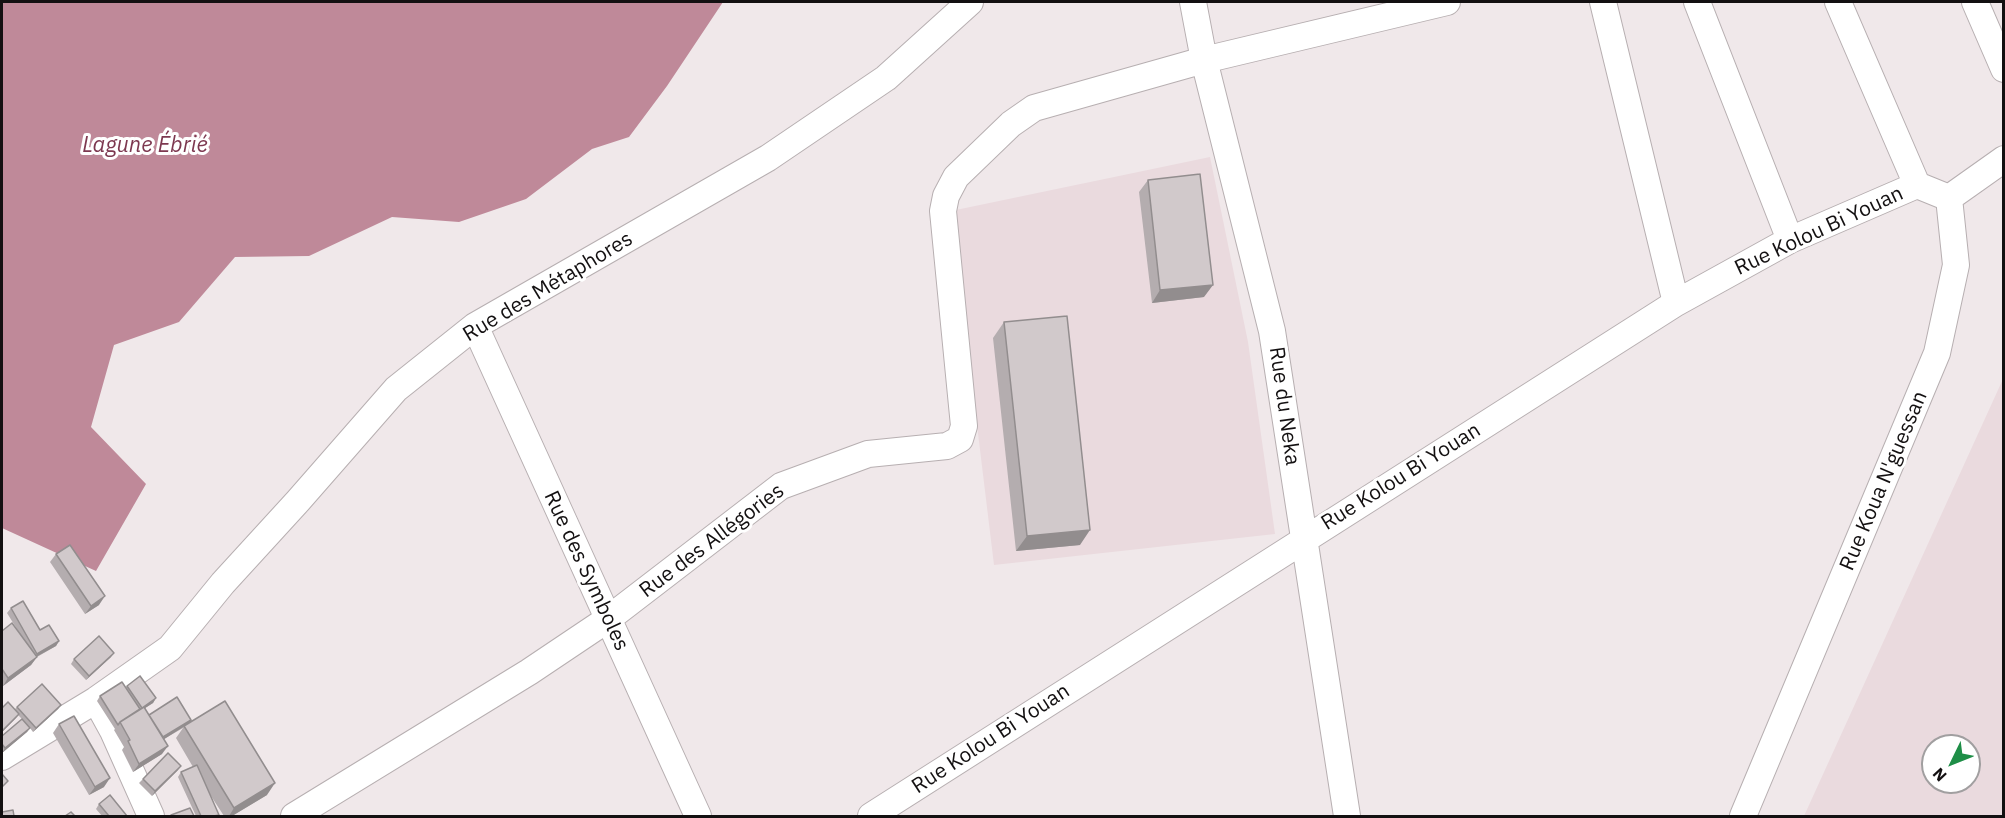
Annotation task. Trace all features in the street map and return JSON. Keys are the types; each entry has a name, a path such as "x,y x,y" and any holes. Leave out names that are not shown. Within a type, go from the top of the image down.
{"street":[{"name":"Rue des Métaphores","path":"2,757 96,700 170,648 223,583 396,389 475,326 768,158 886,78 970,2"},
{"name":"Rue du Neka","path":"1193,2 1204,60 1272,331 1347,816"},
{"name":"Rue des Allégories","path":"294,816 529,672 608,619 781,486 868,454 947,446 960,439 964,426 943,212 946,196 956,177 1011,124 1034,108 1204,60 1447,2"},
{"path":"1603,2 1676,303"},
{"path":"1696,2 1790,240"},
{"path":"1838,2 1917,185"},
{"path":"1975,2 2004,69"},
{"path":"1949,198 2004,159"},
{"name":"Rue Kolou Bi Youan","path":"871,816 1676,303 1790,240 1917,185 1949,198"},
{"name":"Rue Koua N'guessan","path":"1743,816 1937,353 1956,265 1949,198"},
{"name":"Rue des Symboles","path":"475,326 698,816"},
{"path":"96,700 113,731 151,816"}],"shaded area":[{"path":"1210,157 1248,342 1275,534 994,565 951,211"},
{"path":"2003,379 2003,816 1804,816"}],"water":[{"name":"Lagune Ébrié","path":"2,2 723,2 667,86 629,137 592,149 526,199 459,222 392,217 309,256 235,257 179,322 114,345 91,427 146,484 96,571 2,528"}],"building":[{"path":"1200,174 1213,285 1160,290 1148,180"},
{"path":"1067,316 1090,530 1027,536 1004,322"},
{"path":"70,545 105,596 91,606 56,554"},
{"path":"23,601 40,630 49,625 59,641 37,654 11,608"},
{"path":"12,623 37,657 8,678 2,669 2,631"},
{"path":"99,636 114,653 89,676 74,659"},
{"path":"140,676 156,698 142,708 127,686"},
{"path":"122,682 140,709 118,725 100,696"},
{"path":"42,684 61,705 36,728 17,707"},
{"path":"177,697 191,720 163,737 149,715"},
{"path":"225,701 275,783 234,808 184,726"},
{"path":"8,702 19,714 2,731 2,708"},
{"path":"144,707 168,746 139,764 120,722"},
{"path":"74,716 110,778 95,787 59,724"},
{"path":"22,719 30,728 5,748 2,744 2,736"},
{"path":"168,753 181,766 155,791 143,779"},
{"path":"197,765 219,815 201,816 181,772"},
{"path":"2,774 8,781 2,787"},
{"path":"110,795 127,816 109,816 99,804"},
{"path":"190,808 194,816 171,815"},
{"path":"13,810 14,816 2,816 2,812"}]}
